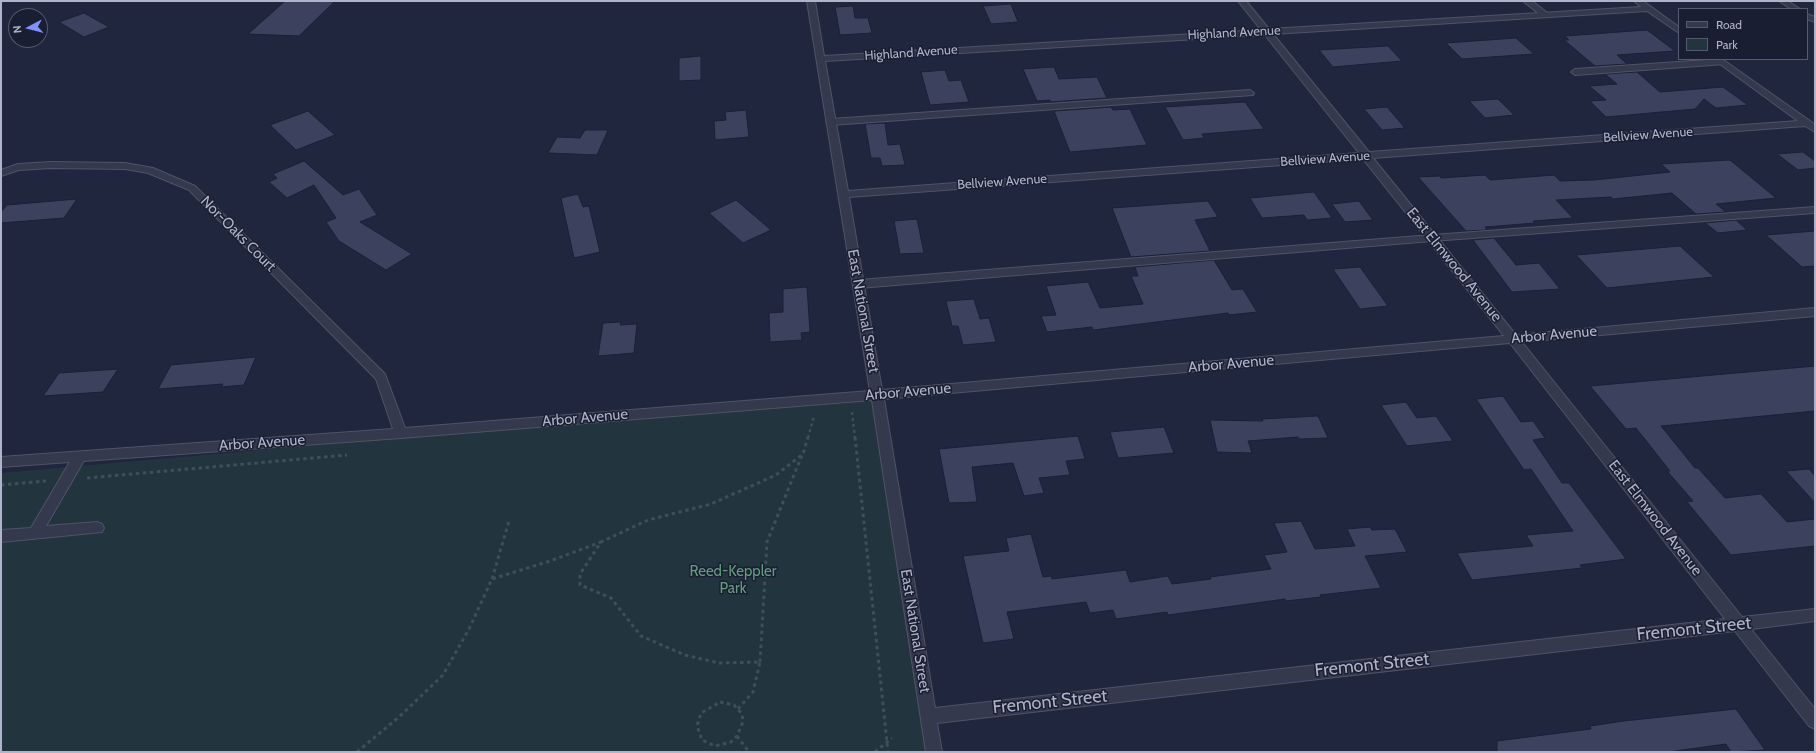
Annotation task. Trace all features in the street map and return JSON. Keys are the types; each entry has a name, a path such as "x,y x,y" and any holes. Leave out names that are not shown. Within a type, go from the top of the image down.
{"street":[{"name":"East National Street","path":"811,1 859,284 934,752"},
{"name":"East Elmwood Avenue","path":"1242,1 1513,339 1815,721"},
{"path":"1527,1 1546,15"},
{"path":"1638,1 1678,30"},
{"path":"1783,1 1794,8"},
{"name":"Highland Avenue","path":"821,59 1648,9"},
{"path":"1575,72 1720,61 1815,129"},
{"path":"832,122 1250,93"},
{"name":"Bellview Avenue","path":"844,194 1807,123"},
{"name":"Nor-Oaks Court","path":"1,173 18,167 51,165 125,166 150,170 192,188 381,377 401,433"},
{"path":"859,284 1432,238 1815,210"},
{"name":"Arbor Avenue","path":"1,462 401,433 877,395 1815,312"},
{"path":"35,533 80,457"},
{"path":"1,536 97,528"},
{"name":"Fremont Street","path":"929,716 1815,615"}],"path":[{"path":"844,411 851,410 888,752"},
{"path":"738,709 753,692 760,662 767,542 802,454 815,413 807,414"},
{"path":"1,485 353,454"},
{"path":"492,579 550,561 601,542 648,520 711,504 744,491 776,475 802,454"},
{"path":"356,752 400,716 443,675 469,629 492,579 509,521"},
{"path":"601,542 580,574 580,585 610,598 641,636 685,655 719,663 760,662"},
{"path":"727,702 734,704 738,709 743,722 738,736 724,745 715,746 708,744 698,733 697,726 701,713 713,704 727,702"},
{"path":"738,736 749,752"},
{"path":"875,752 892,738"}],"green space":[{"name":"Reed-Keppler Park","path":"877,395 935,752 1,752 1,473"}],"building":[{"path":"285,1 335,1 299,36 248,34"},
{"path":"1011,4 1018,22 991,24 983,6"},
{"path":"853,6 855,18 868,18 872,33 840,35 835,7"},
{"path":"84,13 109,27 84,37 59,22"},
{"path":"1647,30 1675,51 1617,55 1627,64 1595,66 1564,40 1569,40 1565,36"},
{"path":"1516,38 1534,54 1462,59 1446,43"},
{"path":"1388,46 1402,61 1333,67 1319,50"},
{"path":"701,56 701,80 679,81 679,58"},
{"path":"1054,67 1059,79 1097,77 1107,98 1050,102 1050,100 1037,101 1023,69"},
{"path":"945,70 949,81 961,80 969,102 930,105 921,72"},
{"path":"1637,72 1660,92 1723,87 1748,105 1716,108 1704,99 1695,109 1606,117 1590,101 1606,100 1589,86 1617,84 1605,74"},
{"path":"1498,99 1514,115 1485,118 1469,101"},
{"path":"1245,102 1264,129 1202,134 1204,138 1183,140 1165,107"},
{"path":"1111,107 1113,110 1130,109 1147,145 1070,152 1054,111"},
{"path":"1387,107 1405,128 1382,130 1364,109"},
{"path":"746,110 749,137 715,140 714,121 726,120 725,112"},
{"path":"308,111 335,135 296,150 270,125"},
{"path":"885,123 888,145 900,144 905,165 882,166 880,158 871,158 865,124"},
{"path":"585,130 608,130 597,155 548,153 557,137 580,138"},
{"path":"1803,152 1815,161 1815,168 1798,170 1777,154"},
{"path":"1730,160 1776,198 1716,204 1726,212 1696,214 1672,193 1613,199 1611,197 1556,200 1573,218 1533,221 1535,223 1485,227 1487,230 1466,231 1418,177 1440,176 1441,178 1485,175 1490,180 1554,175 1560,181 1594,180 1670,172 1661,164"},
{"path":"304,161 343,195 359,189 377,215 360,222 412,254 386,270 339,241 326,222 336,218 314,185 287,198 269,182 277,178 273,174"},
{"path":"1314,192 1332,218 1307,220 1304,215 1262,218 1250,198"},
{"path":"578,194 583,207 589,206 600,252 574,258 561,198"},
{"path":"77,199 64,218 1,223 1,212 7,205"},
{"path":"736,200 771,230 743,243 709,213"},
{"path":"1208,201 1218,217 1195,220 1210,251 1131,257 1112,208"},
{"path":"1359,201 1373,220 1345,222 1332,204"},
{"path":"917,219 924,253 900,254 894,221"},
{"path":"1736,220 1747,230 1718,233 1705,223"},
{"path":"1815,231 1815,266 1802,267 1766,235"},
{"path":"1494,238 1516,265 1539,263 1560,289 1512,292 1473,240"},
{"path":"1680,246 1714,277 1607,288 1576,255"},
{"path":"1214,260 1232,290 1243,289 1257,312 1229,315 1228,313 1093,330 1092,327 1047,332 1041,316 1056,315 1046,286 1088,282 1100,308 1143,304 1131,276 1138,276 1135,267"},
{"path":"1360,267 1388,306 1360,309 1333,269"},
{"path":"807,287 810,332 801,333 802,340 770,342 769,313 783,312 783,289"},
{"path":"974,299 980,319 989,318 996,342 963,345 958,326 952,326 946,301"},
{"path":"621,322 620,325 637,324 634,353 598,356 603,323"},
{"path":"256,357 244,385 221,387 223,384 158,389 171,365"},
{"path":"1815,366 1815,411 1661,426 1695,468 1698,468 1725,498 1761,494 1787,522 1815,519 1815,546 1731,555 1687,502 1693,501 1667,471 1670,471 1636,428 1626,429 1590,386"},
{"path":"118,369 103,392 43,396 59,373"},
{"path":"1503,396 1521,422 1533,421 1545,438 1533,440 1562,483 1569,483 1626,559 1580,565 1582,568 1472,580 1457,553 1533,546 1526,535 1573,531 1531,469 1524,470 1476,399"},
{"path":"1406,402 1417,418 1436,416 1453,441 1407,446 1381,405"},
{"path":"1318,416 1328,438 1299,439 1298,437 1248,441 1252,453 1217,452 1210,420 1263,421 1262,419"},
{"path":"1164,427 1174,453 1118,458 1110,432"},
{"path":"1078,436 1085,459 1066,461 1070,475 1039,478 1044,493 1024,496 1013,463 972,467 977,502 949,503 939,449"},
{"path":"1809,469 1815,476 1815,503 1786,471"},
{"path":"1301,521 1315,549 1355,546 1347,529 1370,527 1372,530 1395,529 1407,552 1365,556 1381,588 1320,595 1321,597 1286,601 1285,599 1168,615 1167,612 1116,619 1113,610 1090,613 1086,602 1007,612 1014,639 983,643 963,556 1009,551 1006,538 1031,534 1043,577 1051,576 1052,579 1126,570 1130,582 1168,576 1172,584 1211,579 1210,577 1271,569 1264,555 1287,552 1274,523"},
{"path":"1736,709 1765,750 1731,752 1726,744 1668,752 1497,752 1497,741 1591,729 1590,726 1624,721"}]}
